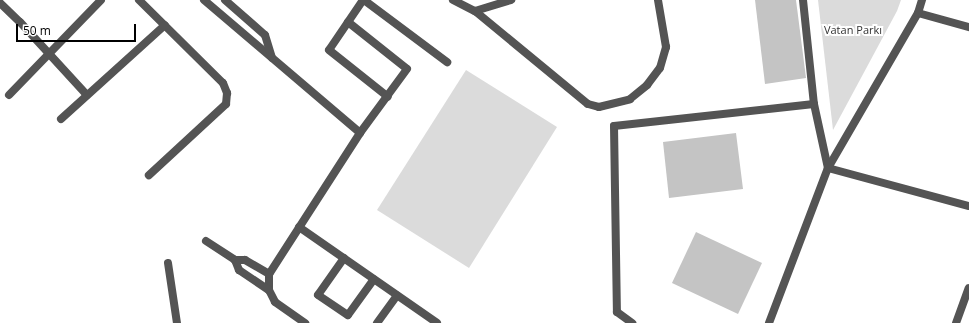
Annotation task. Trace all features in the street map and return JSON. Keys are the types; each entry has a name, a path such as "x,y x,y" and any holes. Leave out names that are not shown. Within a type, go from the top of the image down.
{"street":[{"path":"9,95 101,0"},
{"path":"139,0 223,83 227,99 226,104 149,175"},
{"path":"204,0 360,133"},
{"path":"225,0 265,35 272,59"},
{"path":"388,97 329,50 364,0 447,62"},
{"path":"453,0 475,11 588,104 599,107 630,99 647,85 660,68 666,47 658,0"},
{"path":"475,11 511,0"},
{"path":"803,0 814,104 828,168"},
{"path":"769,323 828,168 918,14 922,0"},
{"path":"0,3 49,53 87,95"},
{"path":"918,14 969,27"},
{"path":"304,323 275,302 269,290 269,274 360,133 388,97 407,69 348,22"},
{"path":"61,119 165,25"},
{"path":"632,323 617,312 614,126 814,104"},
{"path":"828,168 969,206"},
{"path":"299,227 437,323"},
{"path":"206,242 235,260 245,260 269,274"},
{"path":"344,258 318,294 348,316 374,279"},
{"path":"235,260 239,270 269,290"},
{"path":"168,263 177,323"},
{"path":"956,323 969,288"},
{"path":"377,323 397,295"}],"green space":[{"name":"Vatan Parkı","path":"818,0 901,0 897,11 833,130"},
{"path":"466,70 557,127 469,268 377,210"}],"building":[{"path":"755,0 796,0 806,78 765,84"},
{"path":"736,133 743,189 669,198 663,142"},
{"path":"696,232 762,263 738,314 672,283"}]}
